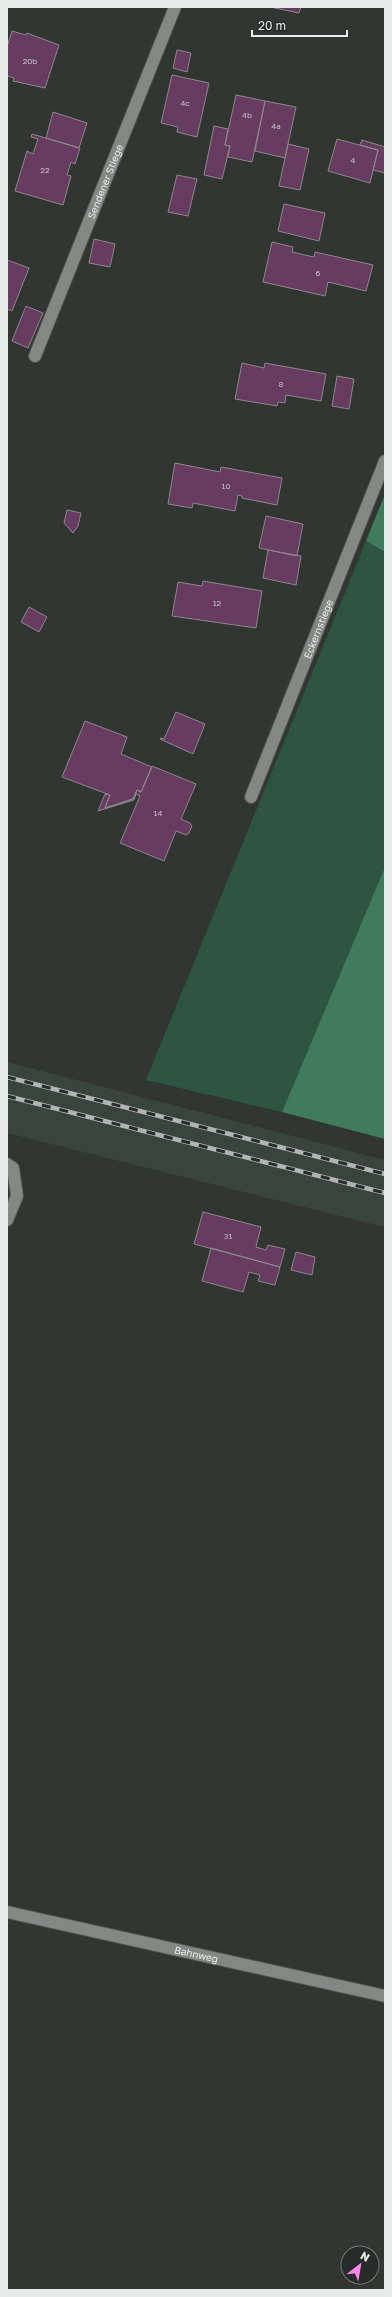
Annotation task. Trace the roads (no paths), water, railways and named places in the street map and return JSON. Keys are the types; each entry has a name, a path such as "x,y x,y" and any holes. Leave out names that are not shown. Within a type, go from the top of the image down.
{"street":[{"name":"Sendener Stiege","path":"35,356 175,7"},
{"name":"Eckernstiege","path":"251,797 385,461"},
{"path":"7,1164 13,1168 17,1196 7,1220"},
{"name":"Bahnweg","path":"7,1912 385,1996"}],"railway":[{"path":"7,1077 385,1174"},
{"path":"7,1096 385,1193"}]}
